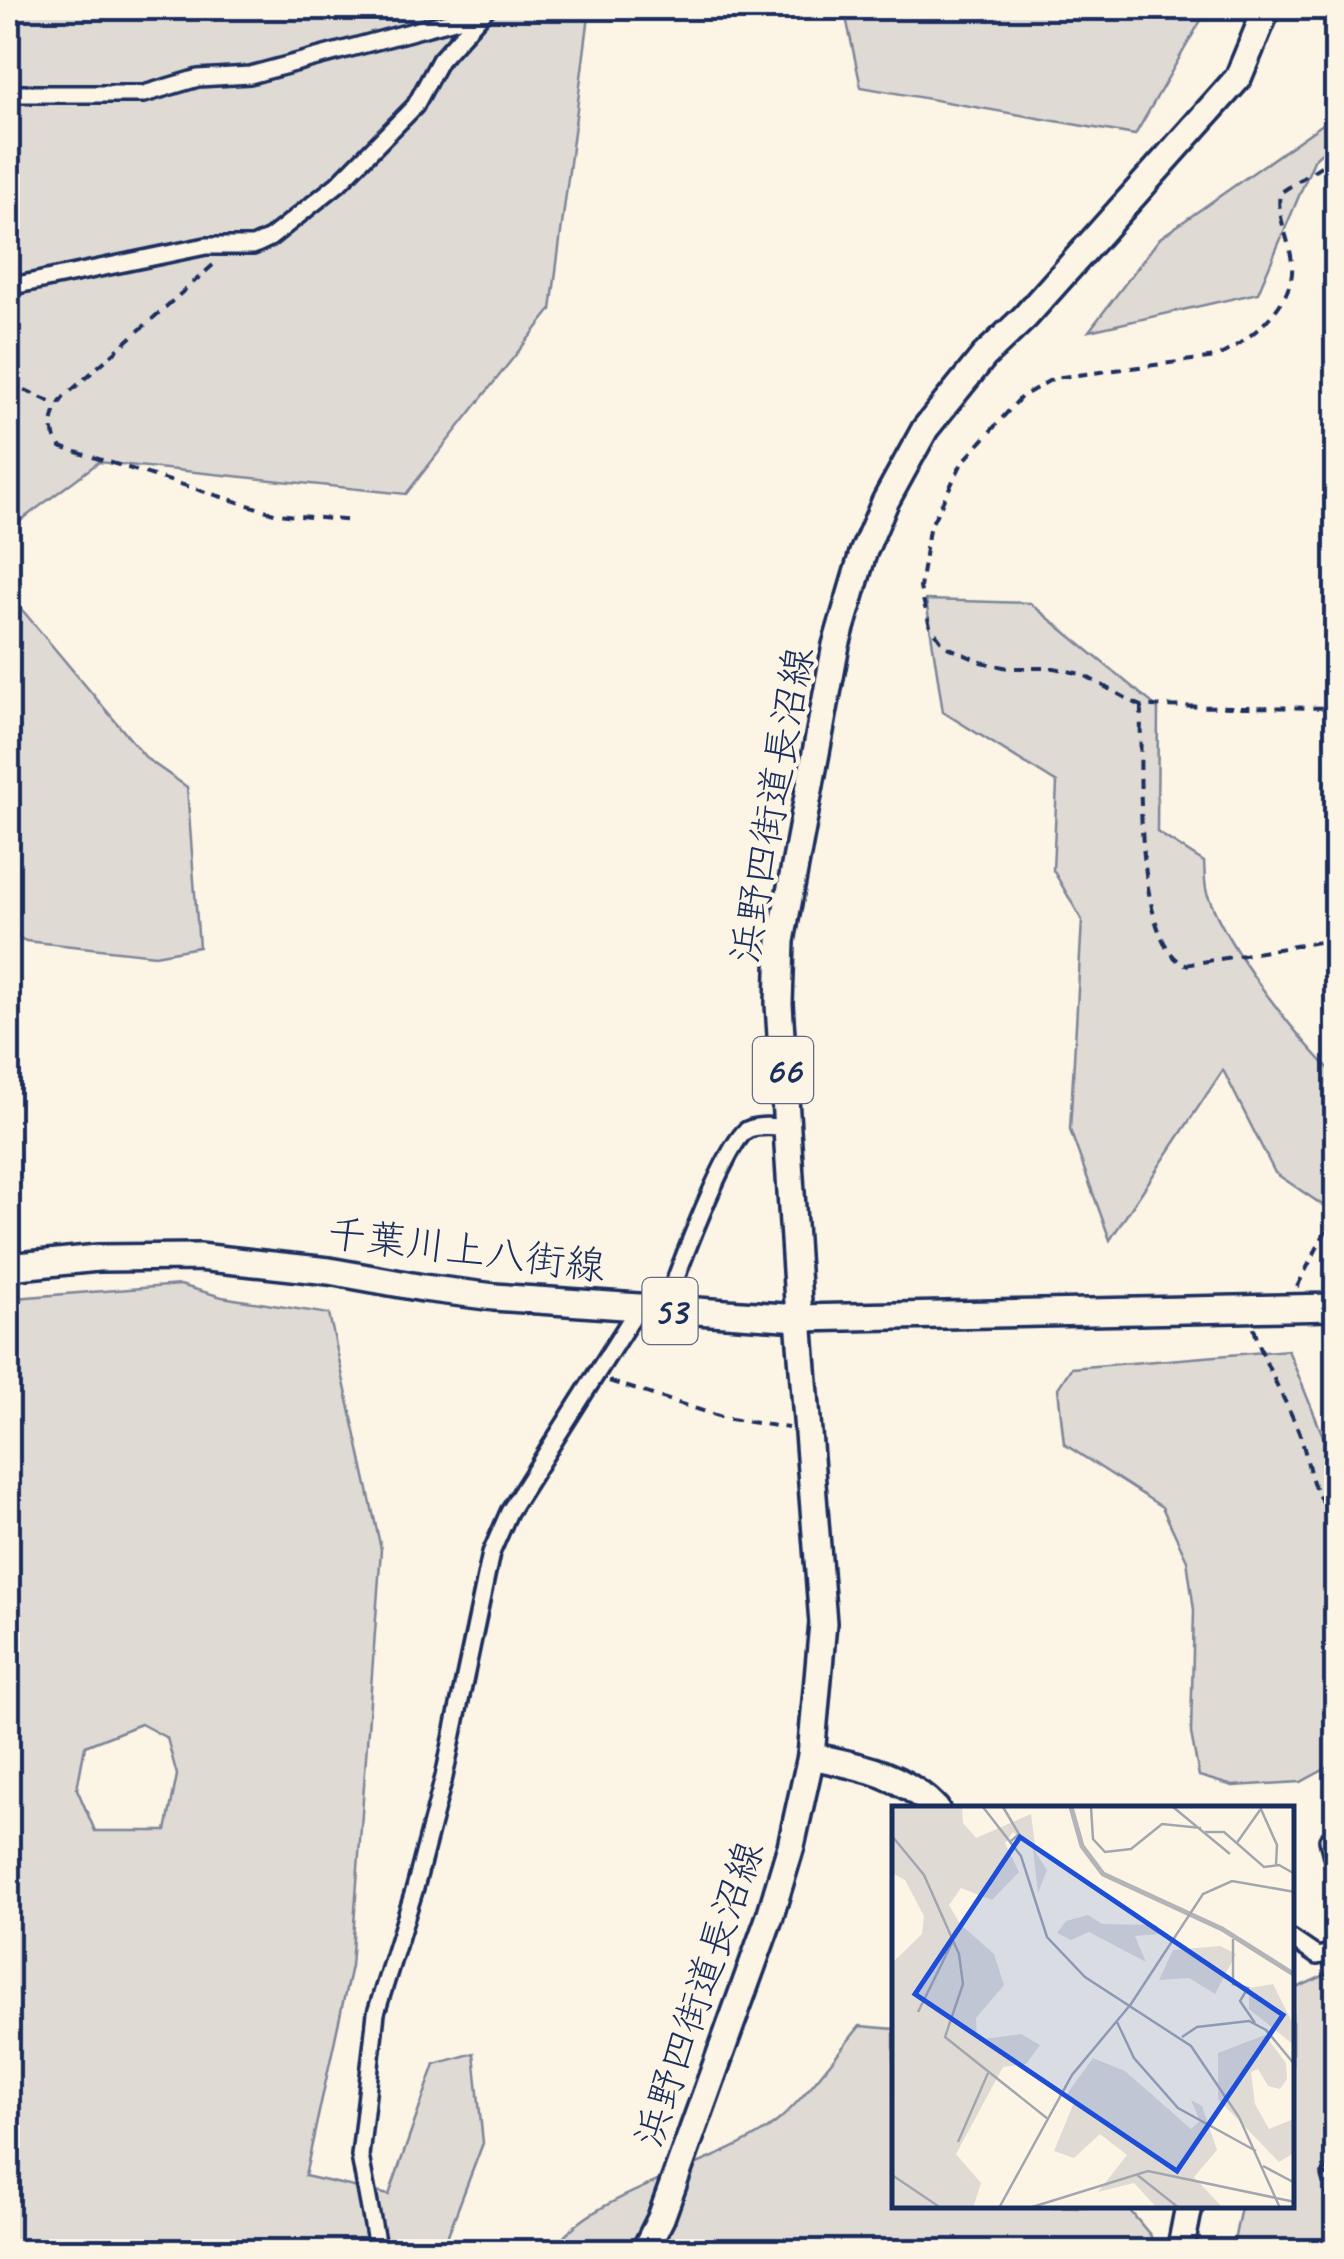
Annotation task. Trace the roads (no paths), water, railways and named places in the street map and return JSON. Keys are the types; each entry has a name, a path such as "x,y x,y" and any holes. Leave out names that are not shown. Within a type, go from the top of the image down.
{"main road":[{"name":"浜野四街道長沼線","path":"644,2252 661,2218 770,1916 811,1756 823,1623 779,1004 781,941 836,644 863,553 885,502 925,429 984,356 1025,317 1238,78 1267,8"},
{"name":"千葉川上八街線","path":"8,1268 98,1258 199,1258 329,1271 476,1294 799,1318 1336,1307"},
{"path":"811,1756 875,1769 908,1785 932,1806"},
{"path":"1180,2252 1188,2209"}],"street":[{"path":"8,287 206,246 253,246 270,238 338,184 414,106 440,60 487,8"},
{"path":"8,94 144,94 198,78 250,75 462,18 473,20"},
{"path":"378,2252 360,2156 376,2014 444,1777 491,1553 510,1512 595,1377 651,1309 739,1138 756,1127 786,1127"},
{"path":"1336,1836 1328,1840 1336,1872"},
{"path":"1294,1940 1317,1956 1336,1952"}]}
